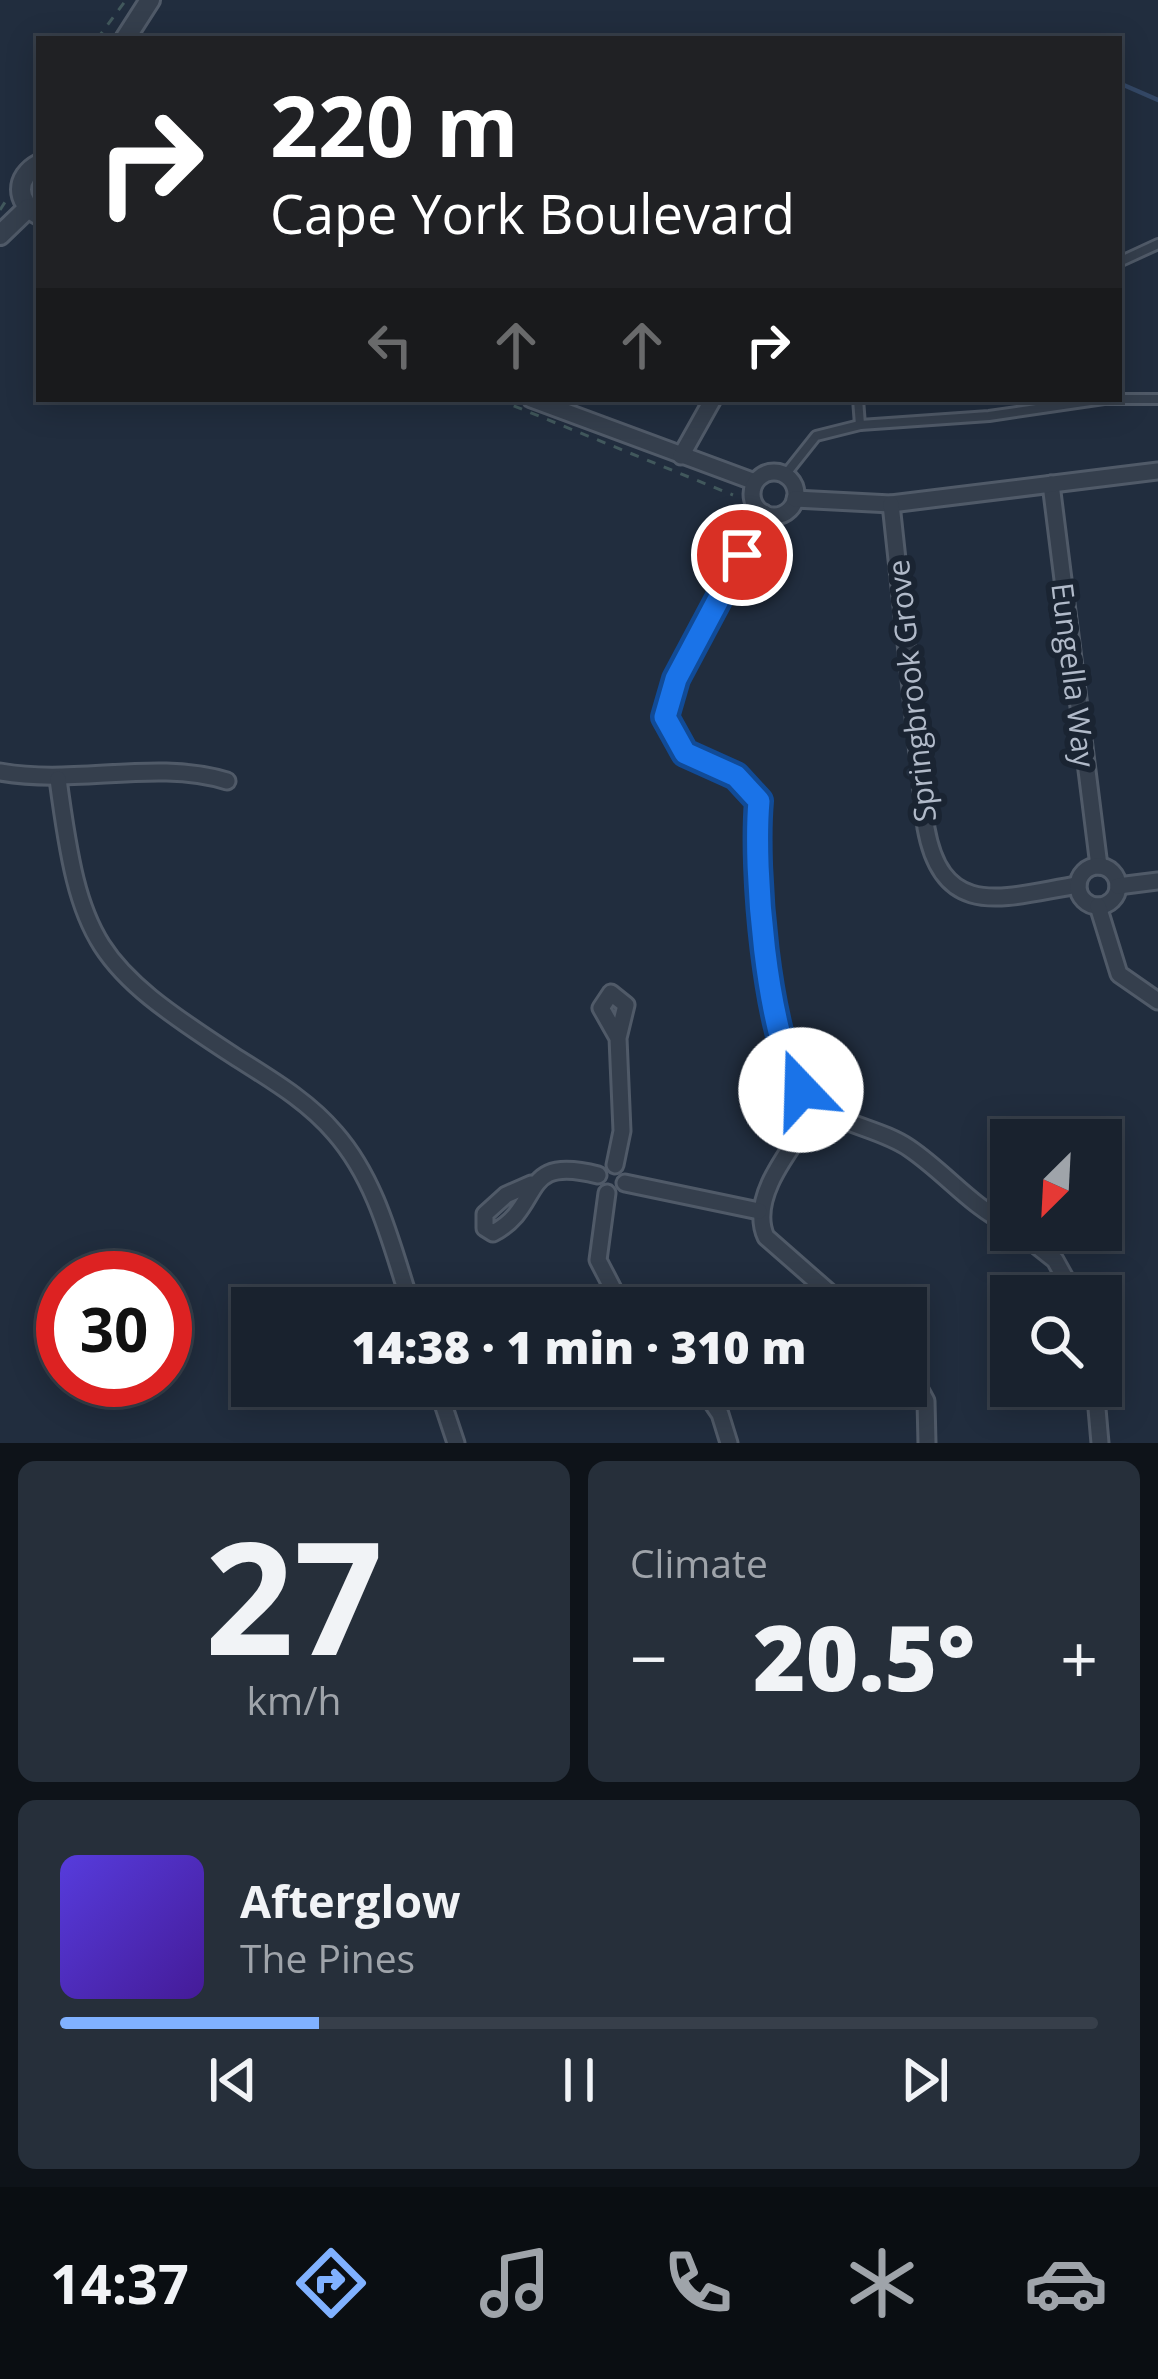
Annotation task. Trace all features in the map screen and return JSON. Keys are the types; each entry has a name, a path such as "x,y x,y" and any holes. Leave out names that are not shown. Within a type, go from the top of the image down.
{"street":[{"path":"127,36 150,0"},
{"path":"0,235 33,211 21,183 36,167"},
{"path":"539,402 755,482 772,472 785,475 794,486 795,499 783,514 764,514 753,502 755,482"},
{"path":"681,456 711,402"},
{"path":"795,499 891,504 1158,471"},
{"name":"Eungella Way","path":"1051,484 1099,866"},
{"name":"Springbrook Grove","path":"891,504 926,828 938,868 955,889 981,898 1078,885"},
{"path":"764,514 676,679 665,717 685,753 736,776 759,801 758,868 789,1071 819,1107 904,1145 974,1207 990,1215"},
{"path":"0,772 58,779 190,770 227,781"},
{"path":"58,779 71,875 102,948 141,992 302,1100 340,1138 366,1175 405,1287"},
{"path":"1099,866 1113,872 1118,886 1112,900 1098,906 1084,900 1078,885 1086,869 1099,866"},
{"path":"1118,886 1158,880"},
{"path":"1098,906 1119,974 1158,1001"},
{"path":"614,1166 623,1112 618,1038"},
{"path":"819,1107 759,1211 766,1237 823,1287"},
{"path":"530,1184 555,1169 598,1174 614,1166"},
{"path":"598,1174 598,1186 618,1192 625,1184 623,1171 614,1166"},
{"path":"625,1184 759,1211"},
{"path":"607,1192 598,1260 612,1287"},
{"path":"1043,1251 1063,1275"},
{"path":"444,1407 456,1443"},
{"path":"711,1407 728,1441"},
{"path":"926,1407 927,1443"},
{"path":"1097,1407 1100,1443"}],"lane":[{"path":"1122,261 1158,244"},
{"path":"1122,399 1158,398"},
{"path":"858,402 860,425"},
{"path":"785,475 816,436 860,425 988,416 1084,402"}],"path":[{"path":"100,36 126,0"},
{"path":"504,402 733,495"}],"waterway":[{"path":"1122,84 1158,100"},
{"path":"33,187 36,184"}],"route":[{"path":"742,555 676,679 665,717 685,753 736,776 759,801 758,868 780,1035 789,1071 801,1090"}]}
